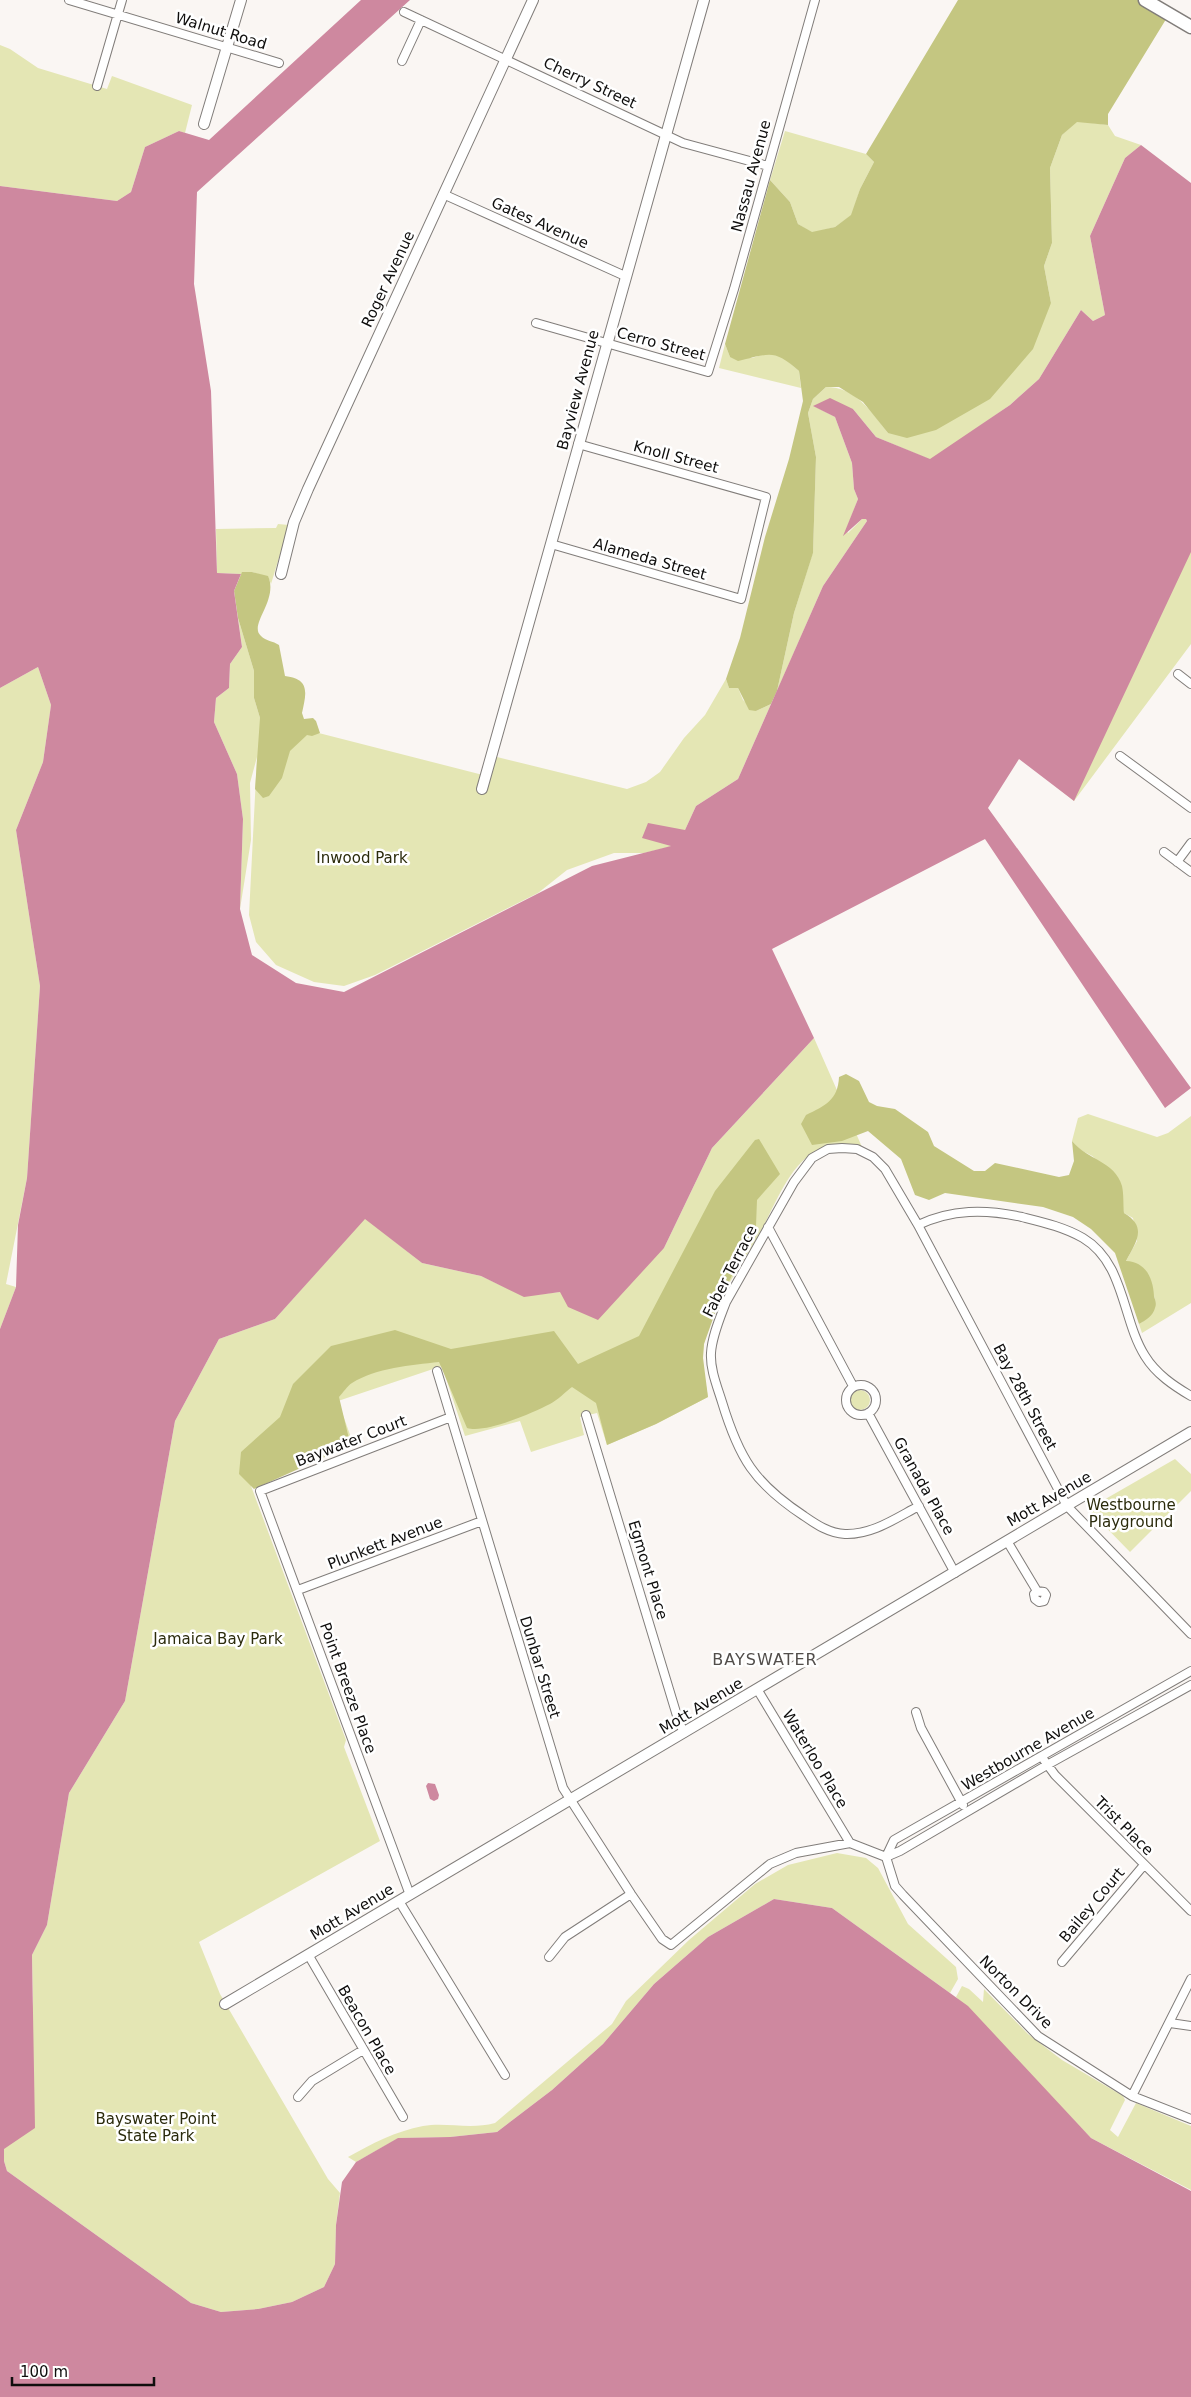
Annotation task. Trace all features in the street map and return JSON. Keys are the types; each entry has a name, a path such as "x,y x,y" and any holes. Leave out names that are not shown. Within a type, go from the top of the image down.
{"main road":[{"path":"1145,0 1191,26"}],"street":[{"name":"Walnut Road","path":"69,0 280,63"},
{"path":"97,86 122,0"},
{"path":"204,124 241,0"},
{"name":"Roger Avenue","path":"280,574 294,522 308,488 533,0"},
{"name":"Bayview Avenue","path":"482,789 665,132 704,0"},
{"name":"Nassau Avenue","path":"713,359 815,0"},
{"name":"Cherry Street","path":"404,12 683,142 768,166"},
{"path":"402,61 421,20"},
{"name":"Gates Avenue","path":"443,194 625,276"},
{"name":"Cerro Street","path":"536,323 708,372 713,359"},
{"name":"Knoll Street","path":"578,444 766,497 741,599"},
{"name":"Alameda Street","path":"551,544 741,599"},
{"path":"1178,674 1191,684"},
{"path":"1120,756 1191,808"},
{"path":"1177,862 1191,843"},
{"path":"1164,852 1191,872"},
{"name":"Faber Terrace","path":"864,1152 842,1148 828,1149 815,1155 798,1176 726,1302 718,1321 711,1352 717,1387 741,1453 754,1474 782,1501 821,1527 832,1532 858,1533 869,1530 919,1506"},
{"name":"Bay 28th Street","path":"864,1152 885,1169 918,1225 1067,1506 1191,1634"},
{"path":"918,1225 948,1214 972,1210 994,1212 1059,1227 1083,1238 1106,1259 1120,1289 1144,1355 1156,1370 1191,1396"},
{"path":"768,1227 854,1386"},
{"name":"Dunbar Street","path":"437,1371 562,1788 572,1800 631,1894 662,1939 671,1945 770,1864 796,1853 850,1843"},
{"path":"864,1385 873,1390 875,1405 868,1413 859,1415 847,1407 845,1398 854,1386 864,1385"},
{"name":"Granada Place","path":"868,1413 955,1573"},
{"name":"Egmont Place","path":"586,1415 678,1719 684,1733"},
{"name":"Baywater Court","path":"260,1490 451,1417"},
{"name":"Mott Avenue","path":"225,2004 1191,1432"},
{"name":"Point Breeze Place","path":"260,1490 410,1895"},
{"name":"Plunkett Avenue","path":"298,1590 482,1521"},
{"path":"1007,1541 1037,1591"},
{"name":"Westbourne Avenue","path":"886,1857 894,1840 1191,1671"},
{"name":"Westbourne Avenue","path":"886,1857 1191,1685"},
{"name":"Waterloo Place","path":"757,1689 850,1843"},
{"path":"916,1712 921,1728 966,1811"},
{"name":"Trist Place","path":"1042,1756 1047,1765 1191,1911"},
{"path":"850,1843 886,1857"},
{"name":"Norton Drive","path":"886,1857 895,1886 1038,2036 1132,2096 1191,2119"},
{"name":"Bailey Court","path":"1062,1962 1144,1865"},
{"path":"549,1957 565,1937 631,1894"},
{"path":"399,1901 506,2075"},
{"name":"Beacon Place","path":"309,1956 403,2116"},
{"path":"1132,2096 1191,1979"},
{"path":"1170,2023 1191,2026"},
{"path":"298,2097 312,2081 363,2050"}],"green space":[{"path":"958,0 1140,0 1168,16 1108,114 1108,125 1077,122 1062,135 1050,168 1052,243 1044,266 1051,303 1033,349 990,399 936,430 907,438 888,433 863,402 839,387 826,387 813,399 808,413 816,457 813,553 794,613 777,691 771,704 756,711 749,710 738,688 729,688 726,679 740,638 765,537 789,459 803,401 799,371 790,364 777,356 771,355 757,356 738,361 730,357 725,344 770,180 790,202 798,224 812,232 835,227 851,215 860,189 874,162 866,154"},
{"path":"0,45 10,49 38,68 107,89 112,76 192,105 185,133 179,131 145,147 131,192 117,201 0,186"},
{"path":"1077,121 1108,125 1115,136 1141,145 1125,158 1090,236 1105,315 1093,321 1081,310 1039,379 1010,405 931,460 876,437 853,409 814,406 835,417 852,463 854,489 858,499 846,530 848,533 862,519 867,521 823,586 777,691 794,613 813,552 816,457 808,413 813,399 826,387 846,391 869,409 888,433 1051,303 1044,266 1052,243 1050,168 1062,135"},
{"path":"785,131 866,154 874,162 860,189 852,215 835,227 812,233 798,224 790,202 770,180"},
{"path":"725,344 730,357 752,358 768,353 783,357 799,371 801,388 719,368"},
{"path":"1191,461 1191,644 1074,801 1023,760"},
{"path":"278,524 289,525 271,584 268,577 252,572 241,574 217,573 216,529 276,528"},
{"path":"242,572 252,572 268,576 270,594 258,625 258,631 263,638 279,645 285,676 299,680 303,684 305,688 302,713 304,719 313,718 320,733 312,736 307,735 290,751 282,778 269,796 263,798 255,789 260,718 254,698 254,671 238,618 234,591"},
{"name":"Inwood Park","path":"238,618 254,671 254,698 260,718 483,775 489,755 627,789 646,782 660,772 684,738 705,715 726,679 729,688 738,688 743,700 756,711 771,704 738,779 696,806 685,830 673,846 644,853 614,853 567,870 538,893 375,975 344,986 314,982 276,965 256,942 249,915 257,757 250,783 251,840 240,909 243,819 237,774 214,722 216,698 229,688 230,664 242,647"},
{"path":"38,667 51,705 43,762 16,830 40,986 27,1178 6,1284 16,1287 0,1329 0,688"},
{"path":"814,1038 862,1147 837,1145 819,1149 805,1159 789,1177 761,1231 728,1285 708,1328 703,1356 708,1397 656,1424 607,1445 597,1413 580,1417 584,1435 531,1452 520,1421 465,1436 442,1366 338,1401 354,1446 294,1467 251,1486 346,1740 344,1747 380,1841 199,1942 220,1994 328,2179 340,2193 336,2225 335,2264 324,2287 292,2302 258,2309 221,2312 191,2303 7,2171 4,2161 4,2149 33,2002 32,1955 47,1925 69,1793 125,1701 175,1421 219,1339 275,1319 365,1218 422,1263 481,1276 524,1296 560,1292 664,1248 712,1148"},
{"path":"846,1074 859,1081 869,1102 877,1106 895,1109 928,1132 934,1146 974,1171 985,1171 995,1163 1059,1177 1069,1175 1074,1161 1072,1141 1085,1153 1107,1166 1113,1171 1122,1186 1124,1213 1131,1218 1138,1229 1136,1241 1126,1261 1139,1264 1150,1277 1156,1303 1151,1316 1139,1324 1115,1253 1091,1229 1073,1217 1043,1207 945,1193 929,1200 915,1195 901,1159 868,1131 842,1141 812,1145 801,1124 806,1115 825,1105 833,1097 839,1077"},
{"path":"1088,1114 1157,1137 1168,1133 1191,1116 1191,1303 1142,1333 1139,1324 1152,1312 1155,1301 1154,1296 1126,1261 1137,1241 1133,1218 1124,1213 1113,1185 1100,1164 1094,1157 1079,1149 1072,1141 1078,1118"},
{"path":"759,1139 780,1174 757,1200 756,1226 719,1302 704,1344 703,1358 708,1397 656,1424 607,1445 596,1403 572,1387 553,1402 508,1422 485,1428 467,1428 439,1362 405,1366 361,1378 350,1384 339,1397 350,1443 347,1447 254,1489 239,1474 241,1452 280,1417 293,1384 331,1346 395,1330 451,1349 554,1331 578,1364 639,1336 715,1191 755,1140"},
{"path":"860,1390 867,1393 870,1400 867,1407 860,1410 853,1407 850,1400 853,1393"},
{"name":"Westbourne Playground","path":"1175,1459 1191,1474 1191,1491 1130,1552 1088,1509"},
{"path":"837,1853 866,1858 878,1868 908,1924 956,1967 958,1979 950,1993 832,1908 774,1899 708,1937 654,1984 603,2044 552,2090 497,2132 450,2137 399,2138 356,2162 348,2157 384,2138 413,2128 432,2125 477,2126 495,2123 612,2024 626,2001 689,1940 755,1884 788,1865"},
{"path":"962,1986 969,1989 983,2002 984,1989 1028,2034 1062,2060 1123,2096 1125,2100 1110,2130 1118,2137 1136,2103 1191,2126 1191,2190 1091,2138 956,1997"}],"shaded area":[{"path":"361,0 410,0 197,192 194,284 211,391 217,573 241,574 234,591 242,647 230,664 229,688 216,698 214,722 237,774 243,819 240,909 252,955 296,983 344,992 592,866 671,846 642,838 648,823 685,830 696,806 738,779 823,586 867,521 862,519 843,536 858,499 854,489 852,463 835,417 813,406 830,398 853,409 876,437 930,459 1010,405 1039,379 1081,310 1093,321 1105,315 1090,236 1125,158 1141,145 1191,183 1191,552 1074,801 1019,759 988,808 1191,1088 1165,1108 985,839 772,949 814,1038 712,1148 664,1248 598,1320 568,1307 560,1292 524,1297 481,1276 422,1263 365,1219 275,1319 219,1339 175,1421 125,1701 69,1793 47,1925 32,1955 35,2128 4,2149 4,2161 7,2171 191,2303 221,2312 258,2309 292,2302 324,2287 335,2264 336,2225 342,2182 356,2162 398,2138 450,2137 497,2132 552,2090 603,2044 654,1984 708,1937 774,1899 832,1908 968,2006 1091,2138 1191,2191 1191,2397 0,2397 0,1329 16,1287 18,1225 27,1178 40,986 16,830 43,762 51,705 38,667 0,688 0,186 117,201 131,192 145,147 179,131 209,140"},
{"path":"428,1783 435,1784 439,1795 438,1799 434,1801 430,1799 426,1786"}],"district":[{"name":"BAYSWATER","path":"765,1659"}],"park label":[{"name":"Jamaica Bay Park","path":"218,1639"},
{"name":"Bayswater Point State Park","path":"156,2128"}]}
